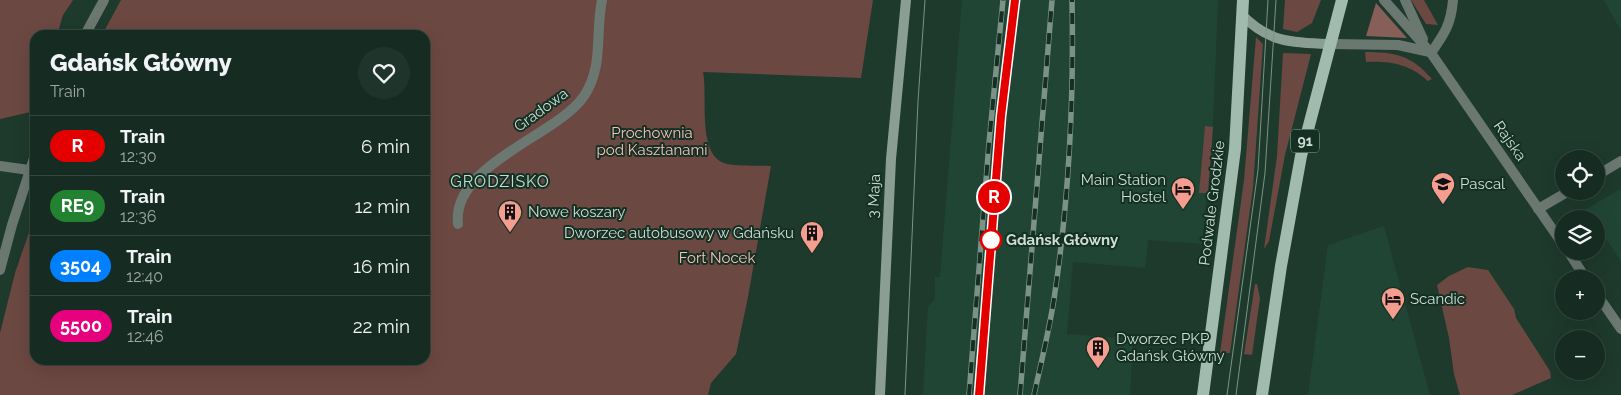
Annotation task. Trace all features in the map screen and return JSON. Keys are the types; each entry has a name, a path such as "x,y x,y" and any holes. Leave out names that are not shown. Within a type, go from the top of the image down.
{"main road":[{"name":"3 Maja","path":"880,395 891,159 906,0"},
{"name":"Podwale Grodzkie","path":"1203,395 1235,149 1242,0"},
{"name":"91","path":"1262,395 1292,200 1305,140 1342,0"},
{"path":"1242,15 1254,27 1274,38 1330,44"}],"street":[{"path":"87,30 104,0"},
{"name":"Gradowa","path":"458,224 458,207 480,176 506,153 570,111 586,94 597,67 602,0"},
{"name":"Rajska","path":"1384,0 1431,53 1555,233"},
{"path":"1405,0 1431,53"},
{"path":"1431,53 1451,21 1453,0"},
{"path":"1330,44 1398,45 1431,53"},
{"path":"1605,171 1621,161"},
{"path":"0,166 29,170 0,270"},
{"path":"1538,209 1555,199"},
{"path":"1605,306 1621,329"}],"shaded area":[{"path":"962,0 1218,0 1212,146 1203,145 1200,186 1207,187 1202,244 1148,240 1145,268 1073,262 1067,334 1133,339 1130,395 923,395 928,306 935,299 935,277 940,277"},
{"path":"1604,0 1621,0 1621,30 1613,17"},
{"path":"1376,3 1407,38 1366,36"},
{"path":"1621,189 1621,261 1605,237 1605,210 1586,209 1605,200 1605,198"},
{"path":"1384,226 1430,395 1308,395 1328,245"}],"green space":[{"path":"0,0 73,0 63,15 58,30 30,30 30,112 0,119"},
{"path":"121,0 873,0 861,78 703,72 705,123 710,148 716,157 729,164 771,166 736,354 711,383 708,395 0,395 0,333 15,273 30,230 30,365 430,365 430,30 105,30"},
{"path":"1285,0 1321,0 1312,23 1297,32 1283,29"},
{"path":"1411,0 1424,0 1438,25 1426,24"},
{"path":"1256,37 1263,44 1253,188 1230,353 1220,353 1244,180"},
{"path":"1365,52 1402,56 1417,65 1432,79 1428,81 1407,67 1392,63 1366,62"},
{"path":"1283,53 1311,54 1285,155 1269,241 1264,249 1277,156"},
{"path":"1205,126 1213,127 1208,192 1199,193"},
{"path":"1468,267 1488,270 1514,309 1516,318 1550,371 1551,378 1512,395 1460,395 1454,374 1449,338 1437,285 1449,276"},
{"path":"1255,284 1257,284 1260,298 1252,355 1244,354"}],"tram line":[{"path":"905,395 918,101 925,0"},
{"path":"1227,395 1258,170 1268,0"},
{"path":"1236,395 1265,173 1276,0"}],"railway":[{"path":"969,395 989,143 1003,0"},
{"path":"979,395 998,144 1015,0"},
{"path":"1020,395 1052,0"},
{"path":"1034,395 1052,311 1067,187 1072,75 1072,0"}],"train":[{"name":"R","path":"979,395 994,192 1015,0"}],"place":[{"name":"Pascal","path":"1443,205"},
{"name":"Main Station Hostel","path":"1183,210"},
{"name":"Nowe koszary","path":"510,233"},
{"name":"Gdańsk Główny","path":"991,240"},
{"name":"Dworzec autobusowy w Gdańsku","path":"812,254"},
{"name":"Scandic","path":"1393,320"},
{"name":"Dworzec PKP Gdańsk Główny","path":"1098,369"}],"district":[{"name":"GRODZISKO","path":"500,181"}],"park label":[{"name":"Prochownia pod Kasztanami","path":"652,142"},
{"name":"Fort Nocek","path":"717,258"}]}
